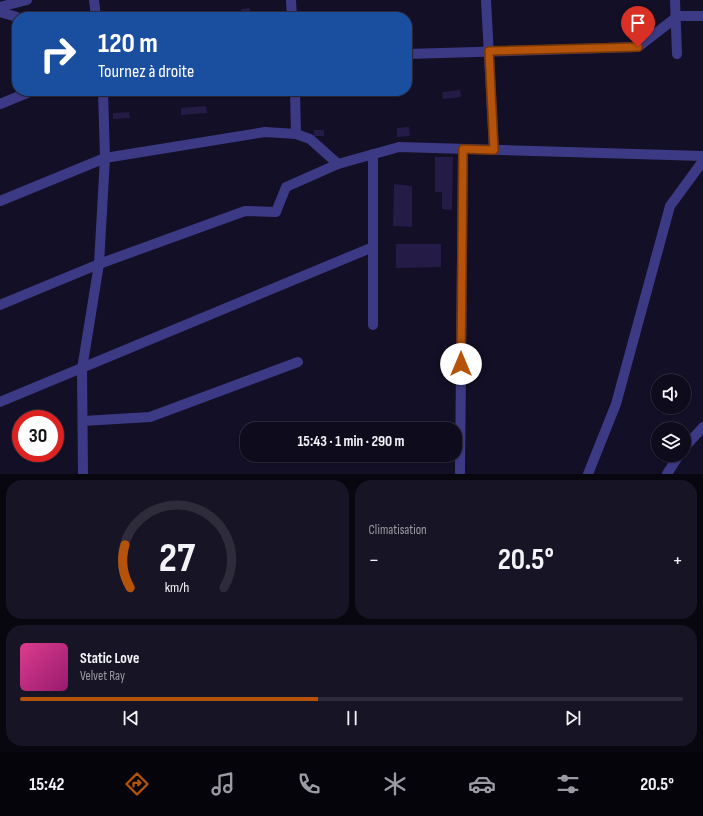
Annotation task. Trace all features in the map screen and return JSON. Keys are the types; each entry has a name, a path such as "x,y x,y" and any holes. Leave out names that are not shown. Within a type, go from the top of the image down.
{"street":[{"path":"0,7 27,0"},
{"path":"94,0 95,12"},
{"path":"291,0 292,12"},
{"path":"486,0 494,150"},
{"path":"675,0 677,54"},
{"path":"0,12 12,16"},
{"path":"412,54 638,47 678,16 703,16"},
{"path":"0,104 20,96"},
{"path":"83,474 82,369 99,264 105,158 103,96"},
{"path":"295,96 296,134"},
{"path":"0,201 105,158 265,132 296,134 310,139 338,164"},
{"path":"0,305 99,264 245,211 276,212 286,187 338,164 399,147 703,156"},
{"path":"460,472 463,149"},
{"path":"373,154 373,325"},
{"path":"588,474 616,404 670,206 703,160"},
{"path":"0,402 373,246"},
{"path":"83,421 150,417 298,362"},
{"path":"691,440 703,427"},
{"path":"667,474 675,462"}],"building":[{"path":"250,8 250,12 241,12 241,9"},
{"path":"460,90 461,97 443,99 442,92"},
{"path":"206,106 207,113 181,115 181,108"},
{"path":"129,112 130,118 113,119 113,113"},
{"path":"409,127 410,136 397,137 397,128"},
{"path":"314,130 324,130 324,136 314,136"},
{"path":"435,157 453,157 452,210 442,209 442,192 435,192"},
{"path":"394,184 412,186 412,227 393,226"},
{"path":"396,244 441,244 441,267 396,268"}],"route":[{"path":"461,364 463,149 494,150 489,51 638,47"}]}
